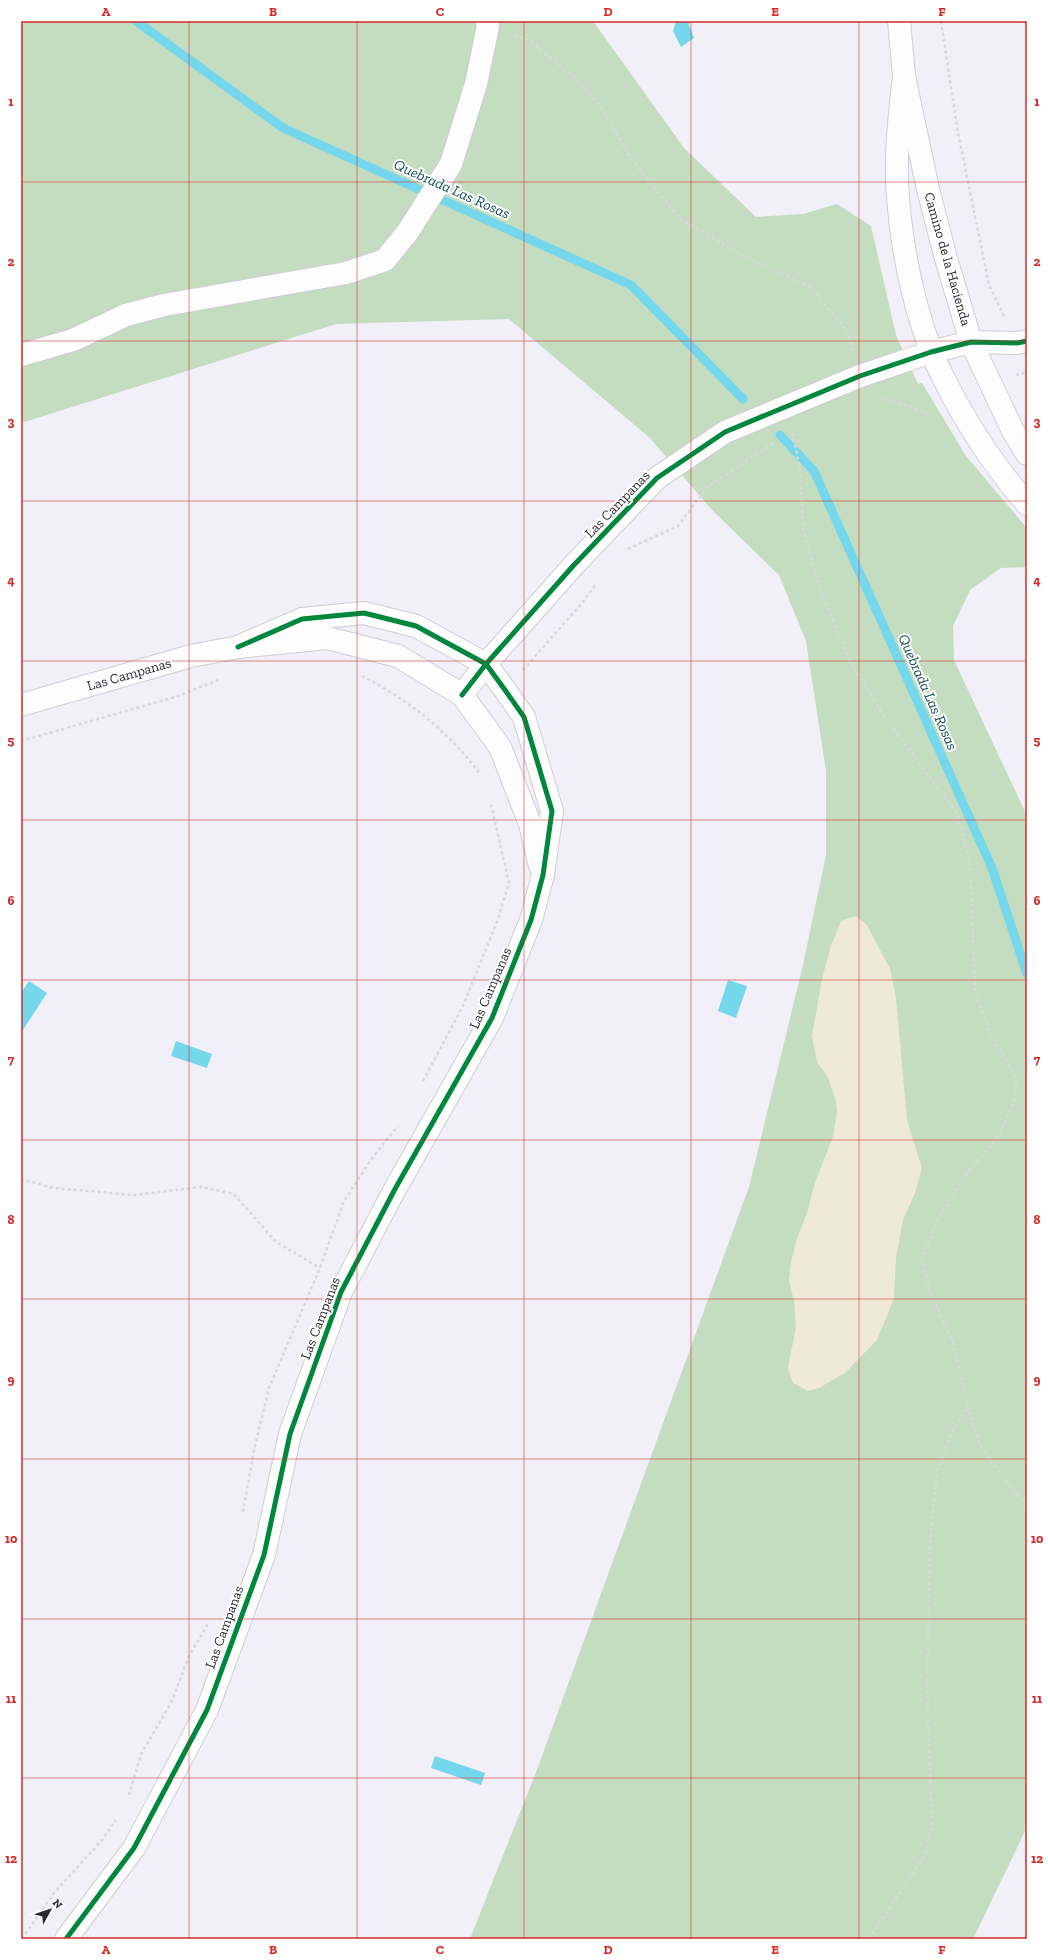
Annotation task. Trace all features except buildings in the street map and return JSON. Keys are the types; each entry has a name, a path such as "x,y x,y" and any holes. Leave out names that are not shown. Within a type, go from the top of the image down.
{"street":[{"name":"Camino de la Hacienda","path":"899,21 904,76 930,196 945,255 971,342 990,385 1013,431 1027,454"},
{"path":"21,355 73,340 126,316 164,305 346,273 385,260 407,233 451,164 476,84 488,24"},
{"name":"Camino de la Hacienda","path":"904,76 898,134 897,182 906,260 917,306 931,352 956,402 984,449 1005,478 1027,504"},
{"name":"Las Campanas","path":"462,696 486,664 573,566 657,478 725,432 860,376 931,352 971,342 1022,342"},
{"name":"Las Campanas","path":"66,1939 134,1848 207,1710 264,1555 290,1434 342,1292 395,1189 492,1018 531,920 543,875 552,811 524,717 486,664 416,626 364,613 302,619 238,646"},
{"name":"Las Campanas","path":"21,705 191,656 238,646 327,638 398,656 462,696 500,747 530,824 543,875"}],"path":[{"path":"940,21 958,133 988,285 1022,342"},
{"path":"488,24 531,42 573,76 603,109 630,156 680,218 742,255 811,288 848,332 860,376"},
{"path":"990,385 1027,372"},
{"path":"880,397 913,407 926,414 956,402"},
{"path":"787,435 792,431 800,468 803,528 819,586 849,659 882,713 957,814 970,863 975,992 990,1034 1016,1078 1015,1098 1000,1134 964,1177 938,1220 922,1258 930,1292 954,1342 968,1407 981,1447 1016,1494 1027,1505"},
{"path":"624,551 678,526 707,487 782,438"},
{"path":"505,690 582,603 600,578"},
{"path":"360,675 393,692 438,727 463,750 485,781"},
{"path":"21,741 175,697 226,677"},
{"path":"491,804 508,882"},
{"path":"21,1179 53,1188 134,1195 201,1188 234,1194 276,1242 320,1268"},
{"path":"869,1939 926,1855 932,1824 927,1687 930,1544 937,1472 952,1431 968,1407"}],"green space":[{"path":"21,21 593,21 684,148 756,217 803,214 837,204 871,226 896,335 918,384 922,383 966,456 1027,528 1027,567 1001,568 970,590 953,626 954,660 1027,816 1027,1827 973,1939 470,1939 538,1767 749,1187 803,965 826,855 826,771 806,641 779,575 712,510 650,438 509,319 336,324 21,423"}],"sand":[{"path":"856,916 867,925 890,969 896,998 907,1120 922,1168 915,1193 903,1220 896,1258 894,1299 877,1340 845,1373 819,1388 808,1391 793,1383 788,1368 796,1327 794,1301 789,1281 791,1262 797,1238 807,1213 814,1186 833,1136 837,1111 836,1101 828,1077 817,1062 812,1036 822,978 831,946 841,921"}],"water":[{"path":"676,21 690,21 689,25 694,38 681,47 673,31"},
{"path":"728,980 747,986 736,1018 718,1011"},
{"path":"29,981 47,993 21,1033 21,993"},
{"path":"176,1041 212,1054 207,1068 171,1056"},
{"path":"435,1756 485,1773 481,1785 431,1768"}],"waterway":[{"name":"Quebrada Las Rosas","path":"136,21 283,128 631,285 743,399"},
{"name":"Quebrada Las Rosas","path":"780,435 814,471 992,868 1027,974"}],"cycle path":[{"path":"462,695 486,664 573,566 657,478 725,432 860,376 931,352 971,342 1017,343 1027,341"},
{"path":"66,1939 134,1848 207,1710 264,1555 290,1434 341,1292 395,1189 492,1018 531,920 543,875 552,811 524,717 486,664 416,626 364,613 302,619 238,647"}]}
